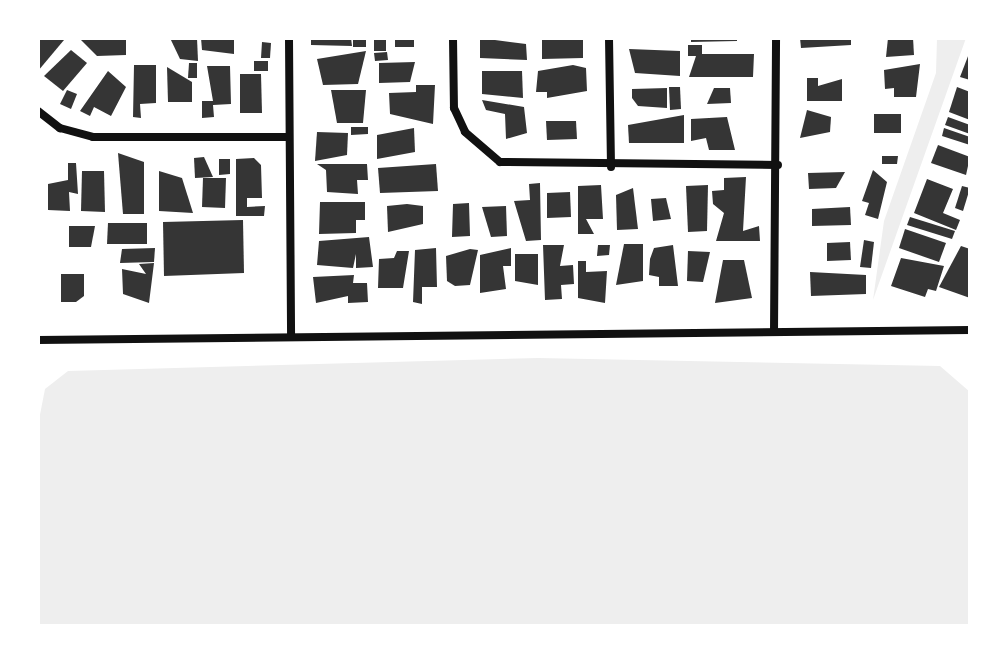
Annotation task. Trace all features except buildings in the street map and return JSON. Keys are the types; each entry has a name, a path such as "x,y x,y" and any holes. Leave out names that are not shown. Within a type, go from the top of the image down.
{"street":[{"path":"289,38 291,336"},
{"path":"453,38 454,108 482,150 500,162 611,167 778,165"},
{"path":"609,38 611,167"},
{"path":"774,332 778,165 776,38"},
{"path":"38,111 60,128 93,137 288,137"},
{"path":"38,340 970,330"}],"shaded area":[{"path":"937,38 966,38 873,300 884,221 936,73"},
{"path":"538,358 940,366 970,392 970,626 38,626 38,425 45,389 68,371"}]}
